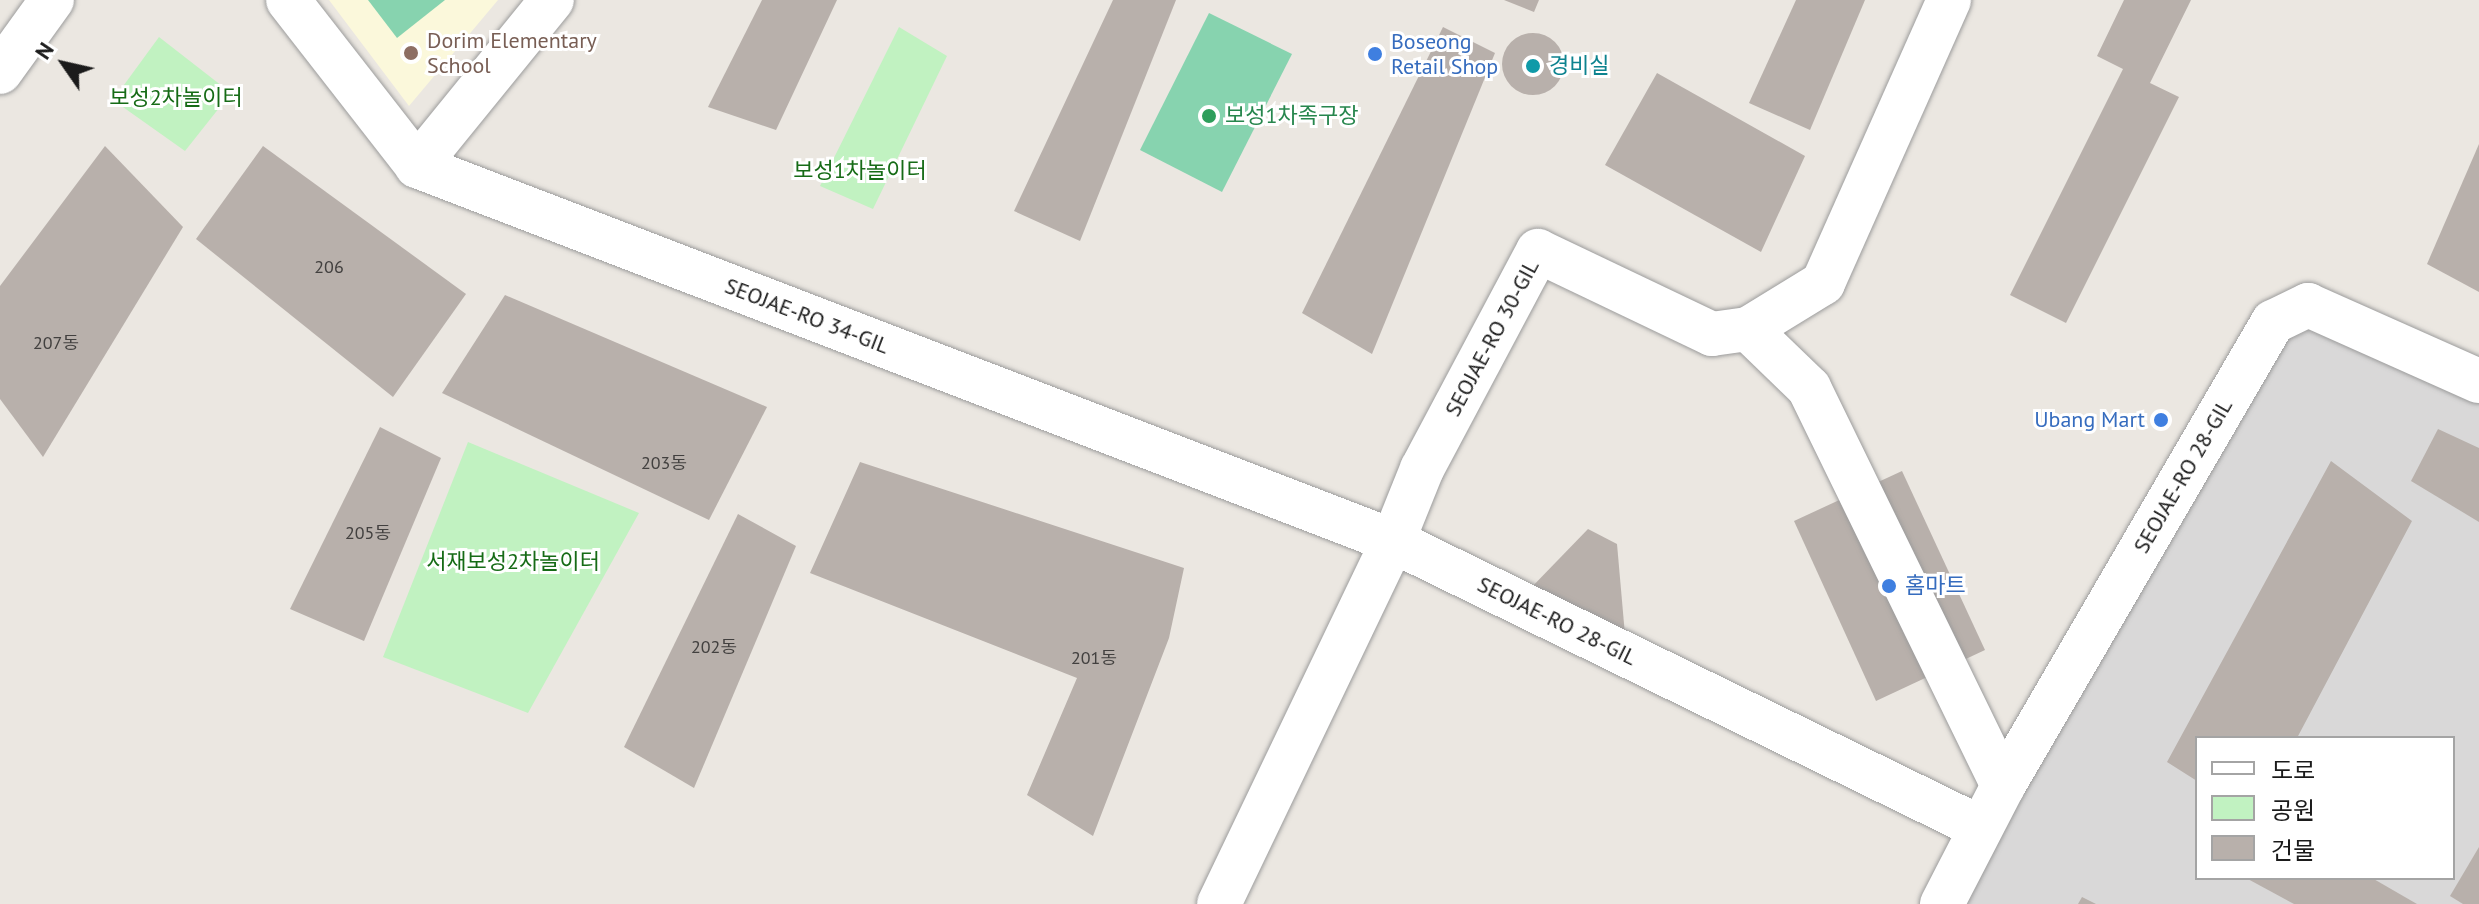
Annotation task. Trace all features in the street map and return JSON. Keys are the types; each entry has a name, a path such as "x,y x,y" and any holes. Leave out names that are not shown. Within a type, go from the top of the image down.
{"street":[{"path":"0,72 52,0"},
{"path":"288,0 417,166 552,0"},
{"name":"SEOJAE-RO 30-GIL","path":"1219,904 1393,541 1422,469 1538,251 1712,334 1748,329 1823,283 1949,0"},
{"name":"SEOJAE-RO 34-GIL","path":"417,166 1393,541"},
{"name":"SEOJAE-RO 28-GIL","path":"1942,904 2003,786 2273,322 2308,305 2479,381"},
{"path":"1748,329 1809,388 2003,786"},
{"name":"SEOJAE-RO 28-GIL","path":"1393,541 1981,828"}],"shaded area":[{"name":"Dorim Elementary School","path":"329,0 498,0 409,106"},
{"path":"2308,305 2479,381 2479,904 1952,904"}],"green space":[{"path":"368,0 445,0 397,38"},
{"name":"보성1차족구장","path":"1209,13 1292,54 1222,192 1140,150"},
{"name":"보성1차놀이터","path":"899,27 947,56 873,209 820,186"},
{"name":"보성2차놀이터","path":"159,37 231,93 185,151 113,100"},
{"name":"서재보성2차놀이터","path":"468,442 639,513 528,713 383,657"}],"building":[{"path":"762,0 837,0 776,130 708,107"},
{"path":"1113,0 1176,0 1080,241 1014,211"},
{"path":"1504,0 1539,0 1534,12"},
{"path":"1796,0 1865,0 1810,130 1749,103"},
{"path":"2124,0 2191,0 2150,83 2179,97 2066,323 2010,295 2123,69 2097,56"},
{"path":"1443,27 1495,53 1372,354 1302,313"},
{"name":"경비실","path":"1533,33 1545,35 1555,42 1562,52 1562,76 1555,86 1545,93 1533,95 1521,93 1511,86 1504,76 1502,64 1504,52 1511,42 1521,35"},
{"path":"1657,73 1805,156 1761,252 1605,165"},
{"path":"2479,144 2479,292 2427,264"},
{"path":"105,146 183,227 43,457 0,399 0,286"},
{"path":"263,146 466,294 393,397 196,239"},
{"path":"505,295 767,407 709,520 442,393"},
{"path":"380,427 441,458 364,641 290,609"},
{"path":"2438,429 2479,448 2479,522 2411,481"},
{"path":"2331,461 2412,521 2298,736 2195,736 2195,780 2167,762"},
{"path":"860,462 1184,568 1169,638 1093,836 1027,795 1077,678 810,573"},
{"name":"홈마트","path":"1902,471 1985,650 1876,701 1794,521"},
{"path":"738,514 796,546 694,788 624,747"},
{"path":"1588,529 1617,544 1625,635 1527,592"},
{"path":"2479,847 2479,904 2463,904 2450,896"},
{"path":"2250,880 2375,880 2417,904 2294,904"},
{"path":"2082,897 2096,904 2078,904"}],"place":[{"name":"Dorim Elementary School","path":"411,53"},
{"name":"Boseong Retail Shop","path":"1375,54"},
{"name":"경비실","path":"1533,66"},
{"name":"보성1차족구장","path":"1209,116"},
{"name":"Ubang Mart","path":"2161,420"},
{"name":"홈마트","path":"1889,586"}]}
